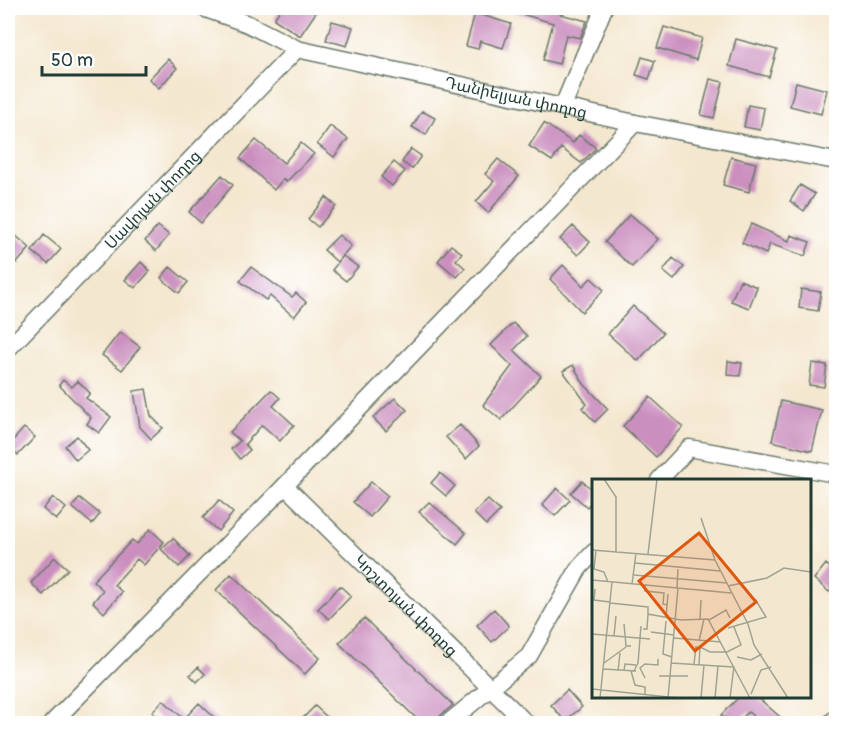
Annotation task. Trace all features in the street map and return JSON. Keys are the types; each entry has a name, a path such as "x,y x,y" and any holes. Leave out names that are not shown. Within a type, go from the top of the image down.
{"street":[{"name":"Դանիելյան փողոց","path":"203,8 248,24 297,49 635,123 837,161"},
{"path":"563,106 604,8"},
{"name":"Սավոյան փողոց","path":"8,349 297,49"},
{"path":"51,723 285,486 635,123"},
{"path":"660,479 689,448 837,474"},
{"name":"Կոշտոյան փողոց","path":"285,486 527,723"},
{"path":"447,723 492,689 530,656 579,568 592,554"}],"building":[{"path":"281,8 319,8 300,36 274,19"},
{"path":"515,8 561,8 560,14 587,21 580,38 566,35 559,64 543,60 553,23 514,12"},
{"path":"475,13 511,24 503,48 480,41 478,49 466,46"},
{"path":"332,21 353,27 347,46 326,40"},
{"path":"664,27 702,38 696,60 657,48"},
{"path":"736,39 777,50 769,77 729,66"},
{"path":"642,57 655,61 649,79 636,75"},
{"path":"168,59 177,68 159,88 149,79"},
{"path":"710,79 723,82 714,118 701,115"},
{"path":"796,82 827,90 821,114 790,106"},
{"path":"748,105 764,108 760,130 744,127"},
{"path":"422,111 435,118 426,135 412,127"},
{"path":"544,123 573,143 579,135 596,148 581,163 561,148 552,161 529,146"},
{"path":"330,126 348,139 334,157 317,144"},
{"path":"256,140 284,163 301,143 314,154 286,182 283,179 274,190 240,158"},
{"path":"411,149 421,156 412,169 402,162"},
{"path":"731,157 756,163 749,192 723,185"},
{"path":"498,159 519,176 488,213 476,202 494,181 485,174"},
{"path":"394,162 405,171 392,186 381,177"},
{"path":"222,175 233,185 201,223 189,212"},
{"path":"800,185 815,194 804,211 790,201"},
{"path":"326,197 336,206 318,227 308,219"},
{"path":"630,214 658,239 632,267 605,242"},
{"path":"751,224 789,241 791,235 810,242 805,256 770,244 766,254 742,243"},
{"path":"158,226 169,235 156,251 145,241"},
{"path":"573,226 590,242 578,255 560,239"},
{"path":"15,235 30,248 17,263 8,255 8,244"},
{"path":"44,235 61,249 48,264 32,251"},
{"path":"339,235 351,246 337,262 324,250"},
{"path":"451,245 462,253 456,260 465,268 457,277 438,261"},
{"path":"343,256 358,267 346,281 332,270"},
{"path":"673,258 684,267 674,280 663,271"},
{"path":"141,262 150,271 135,288 125,280"},
{"path":"563,265 583,286 591,278 604,290 582,312 550,279"},
{"path":"170,267 188,282 179,293 161,278"},
{"path":"251,267 292,297 296,293 306,302 294,317 270,296 266,300 240,281"},
{"path":"740,280 757,287 749,308 731,301"},
{"path":"801,289 821,292 818,311 799,308"},
{"path":"633,306 663,333 638,361 608,334"},
{"path":"513,323 527,336 514,350 541,376 501,420 483,405 512,366 491,345"},
{"path":"120,332 140,347 122,370 102,355"},
{"path":"728,361 742,363 740,376 727,375"},
{"path":"812,363 827,365 824,387 809,385"},
{"path":"573,365 584,384 608,409 595,422 582,408 587,404 563,371"},
{"path":"63,380 72,387 78,381 90,393 86,398 111,417 99,433 87,424 91,418 59,385"},
{"path":"146,389 151,416 163,428 151,439 140,427 134,391"},
{"path":"271,390 280,398 273,406 294,425 280,441 262,425 245,444 250,450 240,459 231,449 240,441 230,432"},
{"path":"650,397 683,427 656,457 623,426"},
{"path":"395,398 407,410 386,431 373,418"},
{"path":"781,401 822,410 812,451 772,441"},
{"path":"460,425 479,446 466,459 446,437"},
{"path":"24,428 35,437 18,455 8,446"},
{"path":"77,436 88,450 76,460 65,446"},
{"path":"440,473 455,486 446,496 431,483"},
{"path":"582,481 592,489 592,501 587,507 571,493"},
{"path":"371,482 388,496 370,517 353,502"},
{"path":"557,488 570,500 555,516 542,505"},
{"path":"53,497 66,508 56,520 43,509"},
{"path":"80,498 100,514 92,524 72,507"},
{"path":"219,500 233,513 218,531 203,518"},
{"path":"488,500 500,511 486,525 474,513"},
{"path":"429,502 466,533 457,544 419,512"},
{"path":"150,529 164,542 144,565 137,559 114,585 122,592 104,613 93,602 103,590 93,581 132,540 137,544"},
{"path":"173,538 190,556 179,567 161,549"},
{"path":"55,557 68,569 43,595 31,583"},
{"path":"826,564 837,573 837,584 829,592 814,579"},
{"path":"231,574 320,658 305,674 216,590"},
{"path":"340,586 351,596 329,619 318,609"},
{"path":"494,609 509,626 492,642 477,625"},
{"path":"364,618 453,705 440,716 437,723 421,723 339,643"},
{"path":"198,667 205,674 197,682 190,675"},
{"path":"567,690 582,707 565,721 551,705"},
{"path":"738,698 758,698 787,723 762,723 748,712 737,723 730,723 721,715"},
{"path":"163,700 184,719 199,703 220,723 165,723 152,712"},
{"path":"837,705 837,723 818,723"},
{"path":"315,706 328,718 322,723 298,723"}]}
